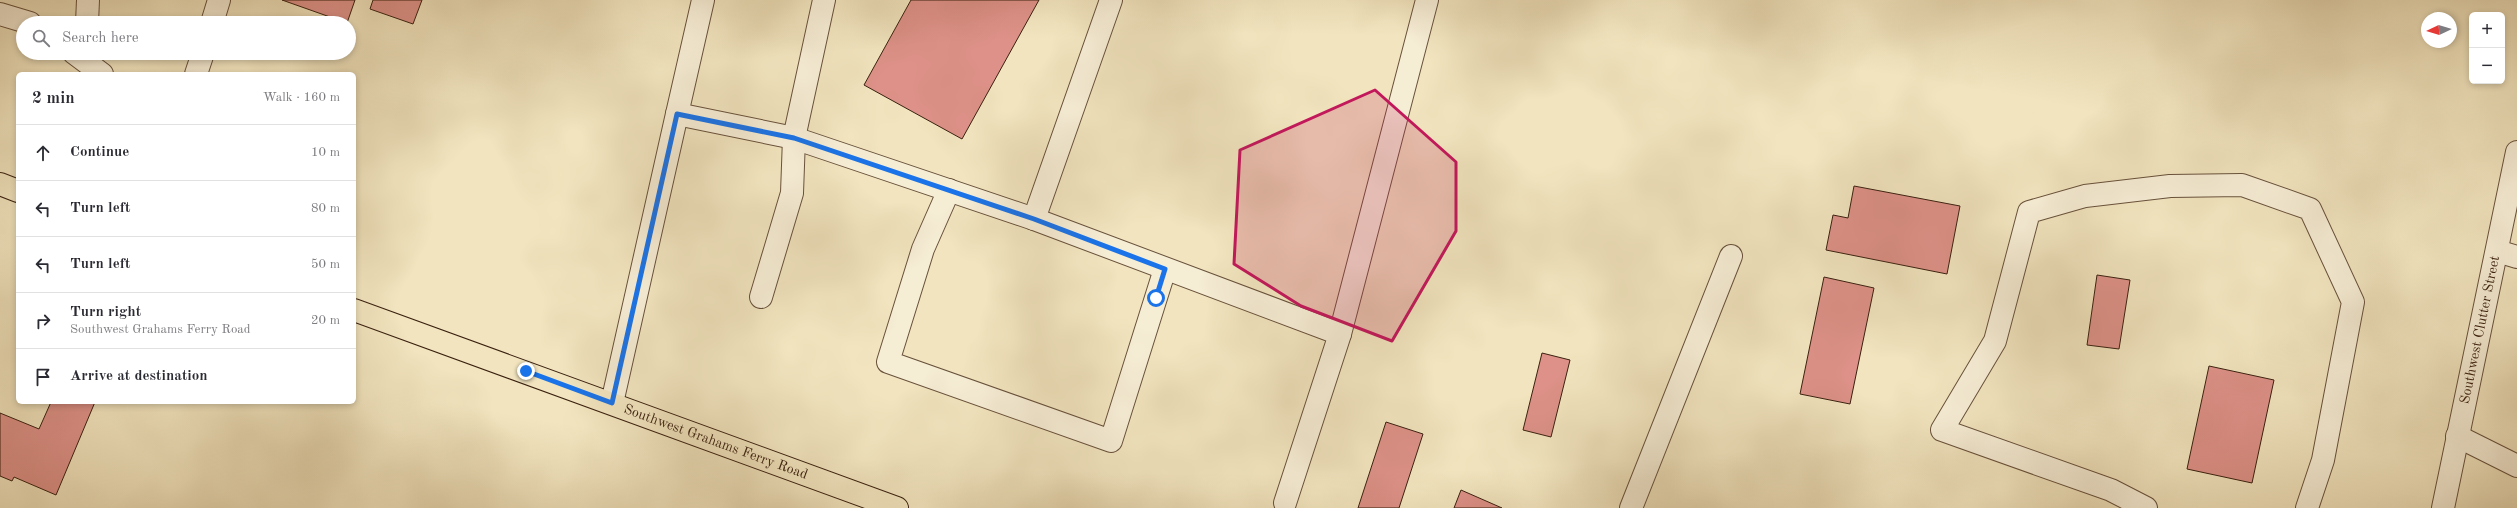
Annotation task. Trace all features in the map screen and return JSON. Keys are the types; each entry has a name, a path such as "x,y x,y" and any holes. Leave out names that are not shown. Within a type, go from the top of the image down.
{"main road":[{"path":"0,184 16,190"},
{"name":"Southwest Grahams Ferry Road","path":"356,311 612,403 872,504 897,508"}],"street":[{"path":"87,16 88,0"},
{"path":"214,16 219,0"},
{"path":"612,403 703,0"},
{"path":"761,297 792,193 794,138 824,0"},
{"path":"1034,219 1111,0"},
{"path":"1285,503 1340,334 1427,0"},
{"path":"0,14 16,19"},
{"path":"197,72 200,60"},
{"path":"677,114 794,138 1034,219 1340,334"},
{"name":"Southwest Clutter Street","path":"2443,508 2517,152"},
{"path":"2146,508 2111,490 1942,430 1995,341 2029,212 2085,196 2170,186 2234,185 2242,185 2310,209 2353,302 2323,460 2307,508"},
{"path":"949,190 923,249 888,362 1111,442 1165,269"},
{"path":"2496,251 2517,257"},
{"path":"1631,508 1731,256"},
{"path":"2457,436 2517,466"}],"highlighted area":[{"path":"1375,90 1456,162 1456,231 1392,341 1301,306 1234,264 1240,150"}],"building":[{"path":"282,0 355,0 349,16 327,16"},
{"path":"373,0 422,0 413,24 370,9"},
{"path":"911,0 1039,0 962,139 864,85"},
{"path":"1854,186 1960,206 1947,274 1826,250 1833,215 1848,218"},
{"path":"2097,275 2130,280 2119,349 2087,345"},
{"path":"1824,277 1874,288 1850,404 1800,394"},
{"path":"1542,353 1570,360 1551,437 1523,430"},
{"path":"2209,366 2274,380 2252,483 2187,469"},
{"path":"50,404 94,404 56,495 14,477 12,481 0,476 0,413 39,429"},
{"path":"1386,422 1423,434 1399,508 1358,508"},
{"path":"1461,490 1502,508 1454,508"}],"route":[{"path":"526,371 612,403 677,114 734,128 794,138 1034,219 1165,269 1156,298"}]}
